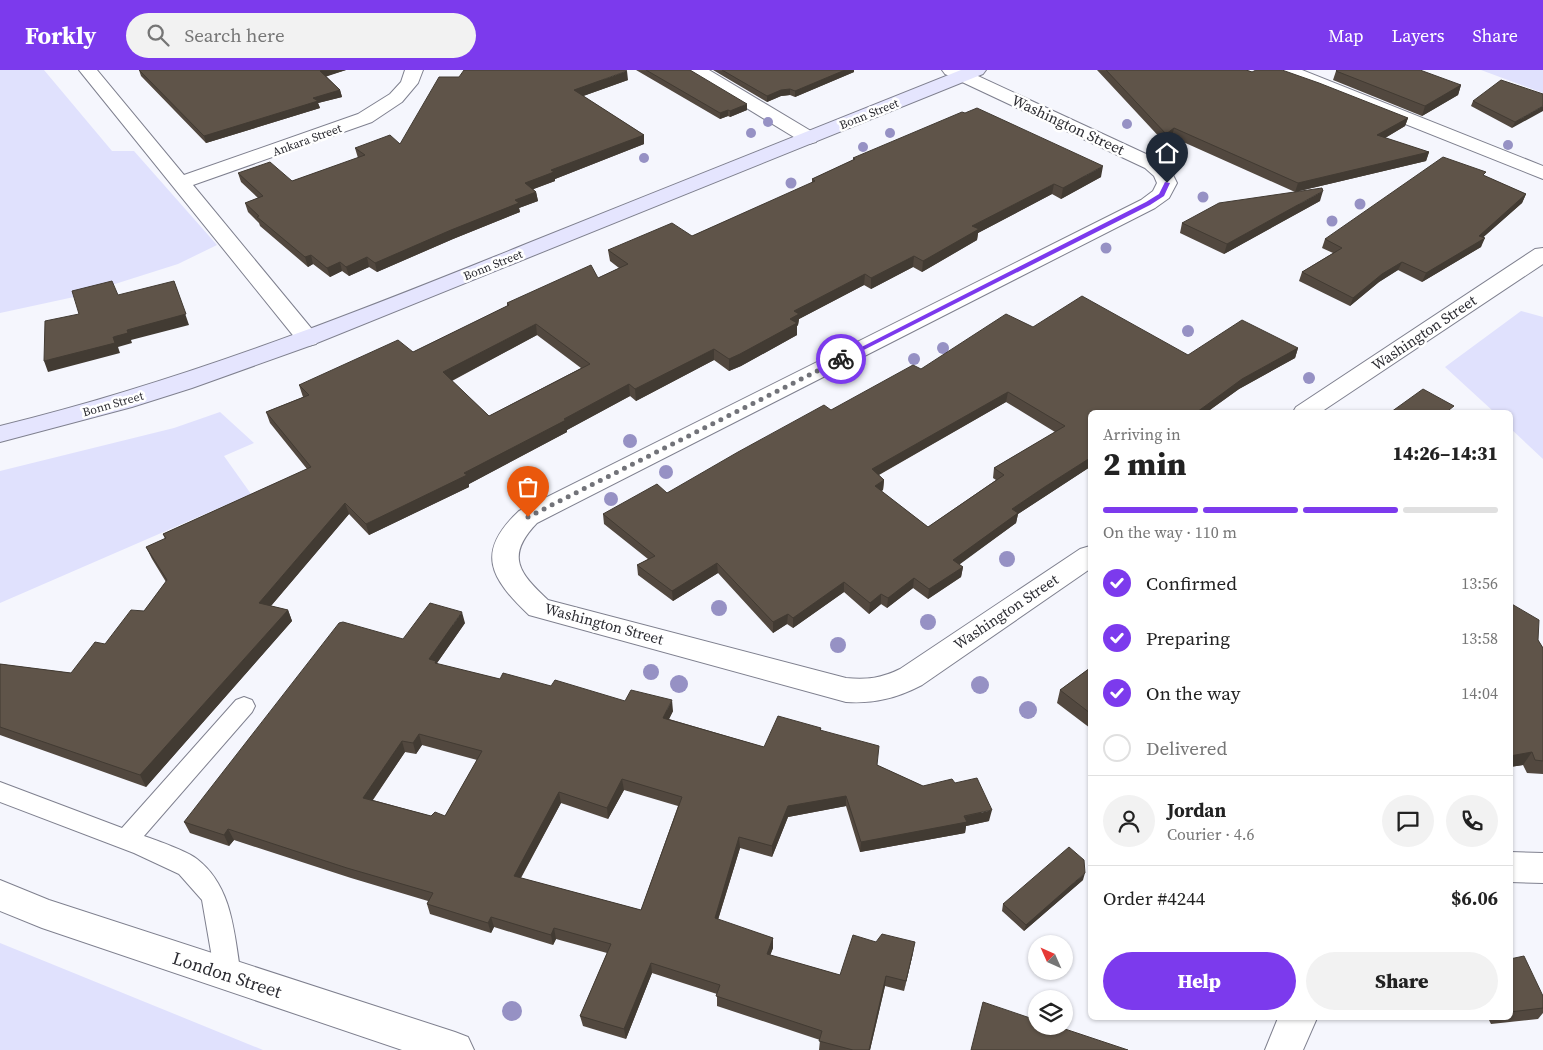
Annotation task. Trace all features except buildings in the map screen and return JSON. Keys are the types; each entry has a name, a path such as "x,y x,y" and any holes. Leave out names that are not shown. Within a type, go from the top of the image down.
{"street":[{"path":"88,70 308,339"},
{"name":"Ankara Street","path":"181,183 365,118 396,98 409,83 414,70"},
{"path":"698,70 809,138"},
{"path":"1286,70 1543,173"},
{"name":"Bonn Street","path":"0,434 149,394 308,339 809,138 964,72"},
{"name":"Washington Street","path":"964,72 1152,164 1163,173 1167,183 1162,194 1148,204 528,517 511,534 504,556 512,580 539,608 846,690 866,692 891,688 911,678 1088,557"},
{"name":"Washington Street","path":"1308,410 1543,254"},
{"path":"1513,867 1543,868"},
{"name":"London Street","path":"0,895 42,913 455,1050"},
{"path":"1284,1050 1291,1030 1298,1020"}],"lane":[{"path":"126,840 244,706"},
{"path":"0,792 188,866 210,890 216,900 228,975"}],"shaded area":[{"path":"0,70 44,70 112,151 134,151 217,245 178,264 74,297 0,313"},
{"path":"1481,70 1543,70 1543,93"},
{"path":"1521,311 1543,317 1543,459 1513,431 1513,410 1492,410 1445,367"},
{"path":"220,412 254,443 224,456 251,494 0,603 0,471 174,428"},
{"path":"0,943 263,1050 0,1050"}],"way so far":[{"path":"528,517 841,359"}],"route":[{"path":"841,359 1148,204 1162,194 1167,183"}]}
